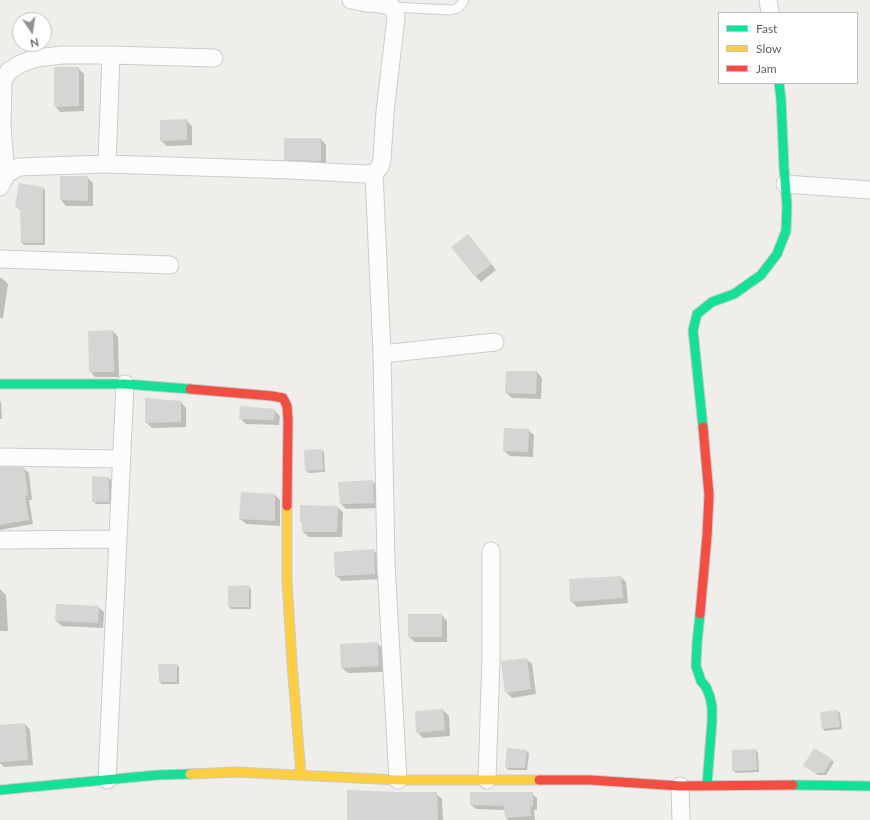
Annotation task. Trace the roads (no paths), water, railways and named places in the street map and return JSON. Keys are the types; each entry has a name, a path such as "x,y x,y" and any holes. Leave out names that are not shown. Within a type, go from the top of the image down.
{"street":[{"path":"3,181 18,166 108,164 364,174 374,173 380,167 382,159 385,112 396,18 395,11 392,7 352,0"},
{"path":"768,0 770,12"},
{"path":"3,181 2,80 9,71 20,64 36,58 62,55 214,58"},
{"path":"108,164 111,55"},
{"path":"707,785 712,707 710,697 706,687 701,681 696,666 709,495 705,441 693,330 697,314 712,302 734,294 761,275 777,254 786,231 787,206 779,84"},
{"path":"374,173 382,354 386,564 398,780"},
{"path":"785,184 870,190"},
{"path":"0,259 170,265"},
{"path":"382,354 495,342"},
{"path":"0,384 125,384 283,398 287,406 288,420 287,580 301,775"},
{"path":"107,780 125,384"},
{"path":"0,457 122,459"},
{"path":"0,540 118,539"},
{"path":"488,780 491,658 491,551"},
{"path":"0,790 158,775 235,772 398,780 590,780 680,786 870,786"},
{"path":"680,786 681,820"}],"lane":[{"path":"392,7 451,10 458,8 464,0"}]}
